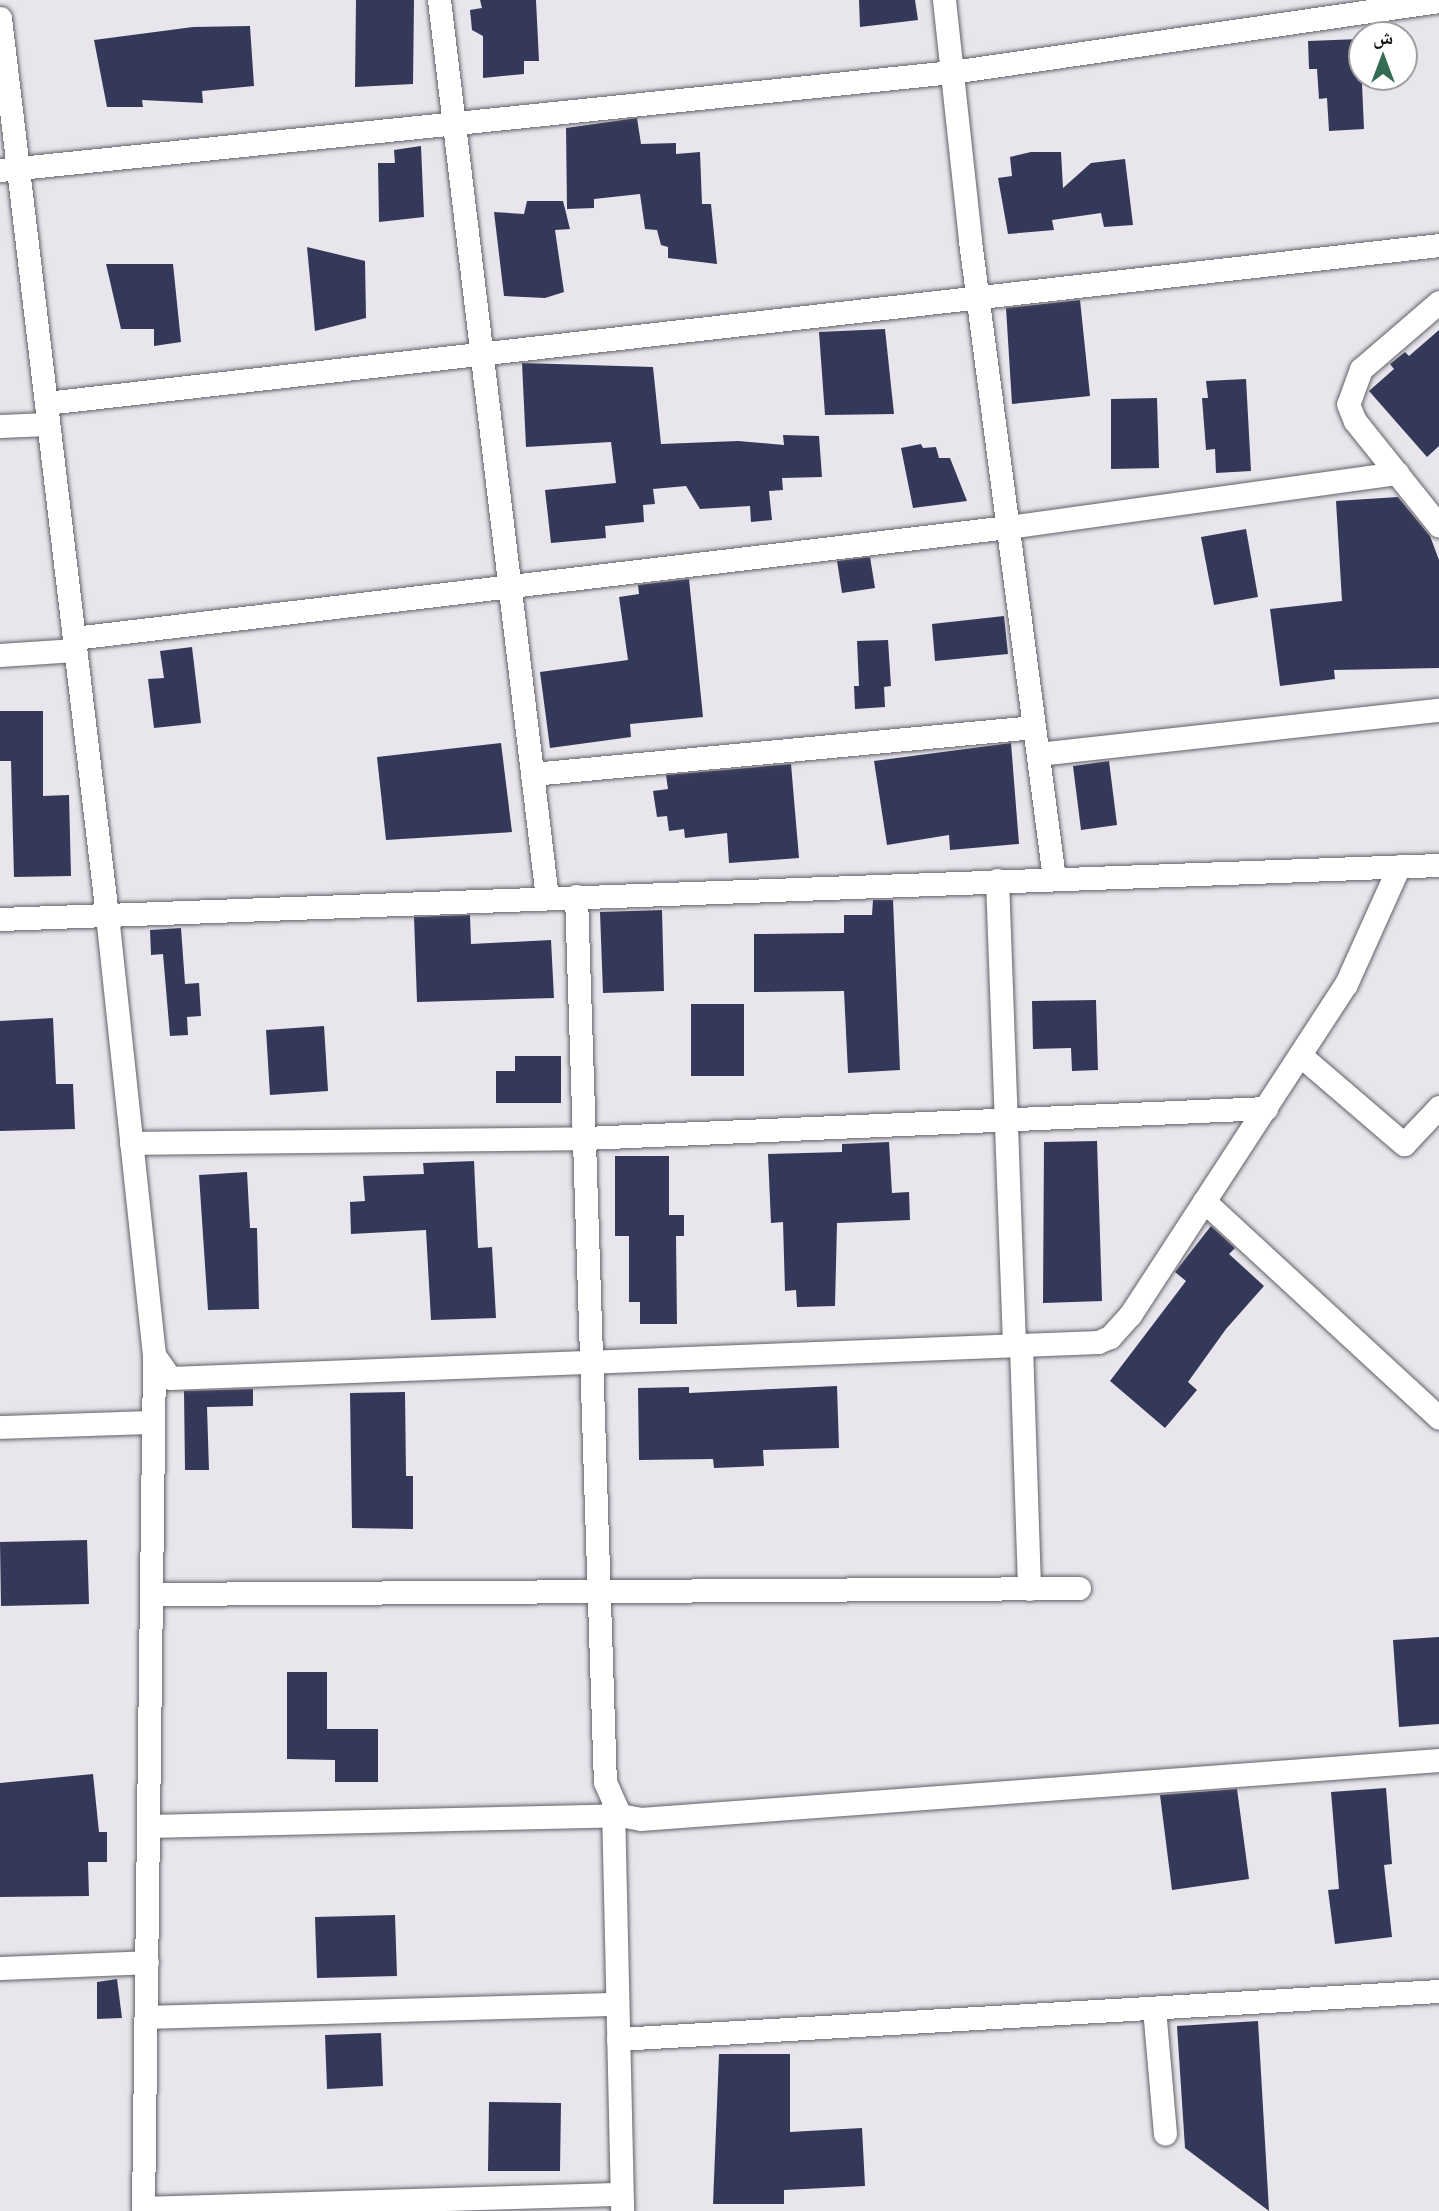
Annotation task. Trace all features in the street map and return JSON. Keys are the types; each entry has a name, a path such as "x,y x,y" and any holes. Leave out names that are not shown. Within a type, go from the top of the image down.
{"street":[{"path":"439,0 547,898"},
{"path":"944,0 978,296 1054,878"},
{"path":"9,170 952,72 1439,1"},
{"path":"0,19 9,170 47,414 107,915 154,1355 143,2210 621,2203 615,1812 605,1782 576,897"},
{"path":"0,426 47,414 480,350 1439,245"},
{"path":"1439,302 1361,369 1351,388 1348,404 1355,421 1439,526"},
{"path":"0,654 509,587 1008,527 1397,473"},
{"path":"1038,754 1439,709"},
{"path":"532,774 1034,727"},
{"path":"0,919 1439,865"},
{"path":"154,1355 170,1378 182,1381 1098,1342 1110,1337 1204,1201 1346,984 1399,866"},
{"path":"997,880 1003,1122 1018,1345 1029,1589"},
{"path":"1300,1055 1405,1144 1439,1107"},
{"path":"131,1143 585,1138 1003,1122 1266,1108"},
{"path":"1204,1201 1439,1418"},
{"path":"0,1427 153,1422"},
{"path":"151,1594 1079,1588"},
{"path":"148,1826 615,1812 640,1819 1439,1760"},
{"path":"0,1968 146,1962"},
{"path":"618,2039 1439,1991"},
{"path":"146,2017 617,2004"},
{"path":"1154,2008 1165,2134"}],"building":[{"path":"356,0 414,0 413,84 355,87"},
{"path":"480,0 536,0 539,61 524,61 524,74 483,78 483,36 472,30 470,10 482,8"},
{"path":"859,0 915,0 918,20 860,27"},
{"path":"250,26 254,86 202,91 203,103 142,100 143,107 107,107 94,40 193,27"},
{"path":"1348,39 1348,91 1362,91 1364,129 1329,131 1327,98 1319,99 1317,69 1309,69 1308,41"},
{"path":"637,118 641,144 676,143 676,154 700,152 702,204 711,204 717,264 668,258 668,247 661,245 657,230 645,229 640,194 594,199 594,208 567,209 566,128"},
{"path":"421,146 424,217 379,222 378,163 395,163 394,150"},
{"path":"1031,152 1061,152 1063,188 1091,163 1125,159 1133,225 1104,227 1101,213 1052,220 1054,230 1008,234 998,178 1012,176 1010,157"},
{"path":"527,201 563,201 570,229 555,230 564,292 545,298 504,296 494,212 524,214"},
{"path":"307,247 365,261 366,318 315,331"},
{"path":"106,264 173,264 181,342 154,346 154,329 121,329"},
{"path":"1080,300 1090,396 1012,404 1006,308"},
{"path":"885,329 894,414 825,415 819,332"},
{"path":"1439,330 1439,446 1427,457 1369,391 1394,369 1390,364 1405,352 1409,356"},
{"path":"522,363 653,367 661,444 738,441 784,445 783,435 819,436 822,477 782,478 783,490 769,491 772,520 751,522 750,506 700,509 686,486 653,489 655,504 643,505 644,522 605,526 606,538 551,543 545,490 616,483 611,442 526,447"},
{"path":"1246,379 1251,471 1216,473 1215,449 1206,450 1202,398 1208,398 1206,381"},
{"path":"1157,398 1159,468 1111,469 1111,399"},
{"path":"921,444 923,448 936,447 939,458 950,458 967,501 913,508 901,448"},
{"path":"1398,497 1430,536 1439,560 1439,668 1334,670 1335,679 1280,686 1270,609 1342,601 1336,501"},
{"path":"1246,529 1258,597 1214,605 1201,537"},
{"path":"870,557 875,588 842,593 837,561"},
{"path":"689,579 703,717 630,724 631,737 550,748 540,672 628,660 619,597 639,594 638,585"},
{"path":"1004,616 1008,654 935,661 932,624"},
{"path":"888,640 891,686 884,687 885,707 855,709 854,686 859,686 857,641"},
{"path":"192,647 201,723 154,728 148,679 164,678 160,651"},
{"path":"0,711 43,711 43,796 69,795 71,876 14,877 11,761 0,761"},
{"path":"501,743 512,832 386,840 377,757"},
{"path":"1011,743 1019,844 950,850 949,835 887,845 874,761"},
{"path":"1109,761 1117,825 1081,830 1073,766"},
{"path":"791,764 799,858 729,863 727,833 685,838 684,829 669,831 667,816 657,817 653,791 668,789 666,775"},
{"path":"873,900 893,900 900,1070 848,1073 844,991 754,992 754,934 844,933 844,915 872,915"},
{"path":"662,910 664,991 603,993 600,912"},
{"path":"470,915 471,944 551,940 554,998 417,1002 414,917"},
{"path":"181,928 185,984 199,983 201,1016 187,1017 188,1035 170,1036 163,954 151,955 150,930"},
{"path":"1096,1000 1098,1070 1072,1071 1071,1048 1033,1049 1032,1001"},
{"path":"691,1004 744,1004 744,1076 691,1076"},
{"path":"53,1018 56,1084 73,1084 75,1129 0,1131 0,1021"},
{"path":"324,1026 328,1091 270,1095 266,1030"},
{"path":"515,1056 561,1056 561,1103 496,1103 496,1071 515,1071"},
{"path":"1097,1141 1102,1301 1043,1303 1044,1142"},
{"path":"889,1142 892,1193 909,1192 910,1220 837,1223 835,1306 797,1307 796,1290 785,1291 783,1222 771,1223 768,1154 842,1152 842,1144"},
{"path":"615,1156 669,1156 669,1215 684,1215 684,1236 676,1236 677,1324 640,1324 640,1302 629,1302 629,1236 615,1236"},
{"path":"474,1161 478,1248 492,1247 496,1318 431,1320 426,1230 351,1234 350,1202 365,1201 363,1176 424,1174 423,1163"},
{"path":"247,1172 250,1228 257,1228 259,1309 208,1310 199,1175"},
{"path":"1211,1226 1235,1248 1229,1254 1264,1286 1226,1329 1188,1382 1197,1390 1165,1428 1110,1381 1186,1281 1175,1272"},
{"path":"837,1386 839,1448 763,1450 764,1466 714,1468 713,1459 639,1460 638,1388 689,1387 689,1393"},
{"path":"253,1389 253,1406 207,1407 209,1470 185,1470 184,1391"},
{"path":"405,1392 406,1476 413,1476 413,1529 352,1528 350,1393"},
{"path":"87,1540 89,1604 1,1606 0,1542"},
{"path":"1439,1637 1439,1724 1399,1727 1393,1640"},
{"path":"287,1672 327,1672 327,1729 378,1729 378,1782 335,1782 335,1760 287,1759"},
{"path":"93,1774 99,1832 107,1832 107,1862 88,1862 89,1896 0,1897 0,1783"},
{"path":"1386,1788 1392,1864 1384,1865 1392,1937 1335,1944 1328,1890 1339,1889 1331,1792"},
{"path":"1237,1789 1249,1879 1172,1890 1160,1795"},
{"path":"395,1915 397,1976 317,1978 315,1917"},
{"path":"117,1979 122,2018 97,2019 97,1982"},
{"path":"1258,2021 1269,2211 1185,2148 1177,2026"},
{"path":"381,2033 383,2086 327,2089 325,2035"},
{"path":"719,2054 790,2054 790,2132 862,2128 865,2186 784,2190 784,2204 713,2204"},
{"path":"489,2102 561,2103 560,2171 488,2171"}]}
